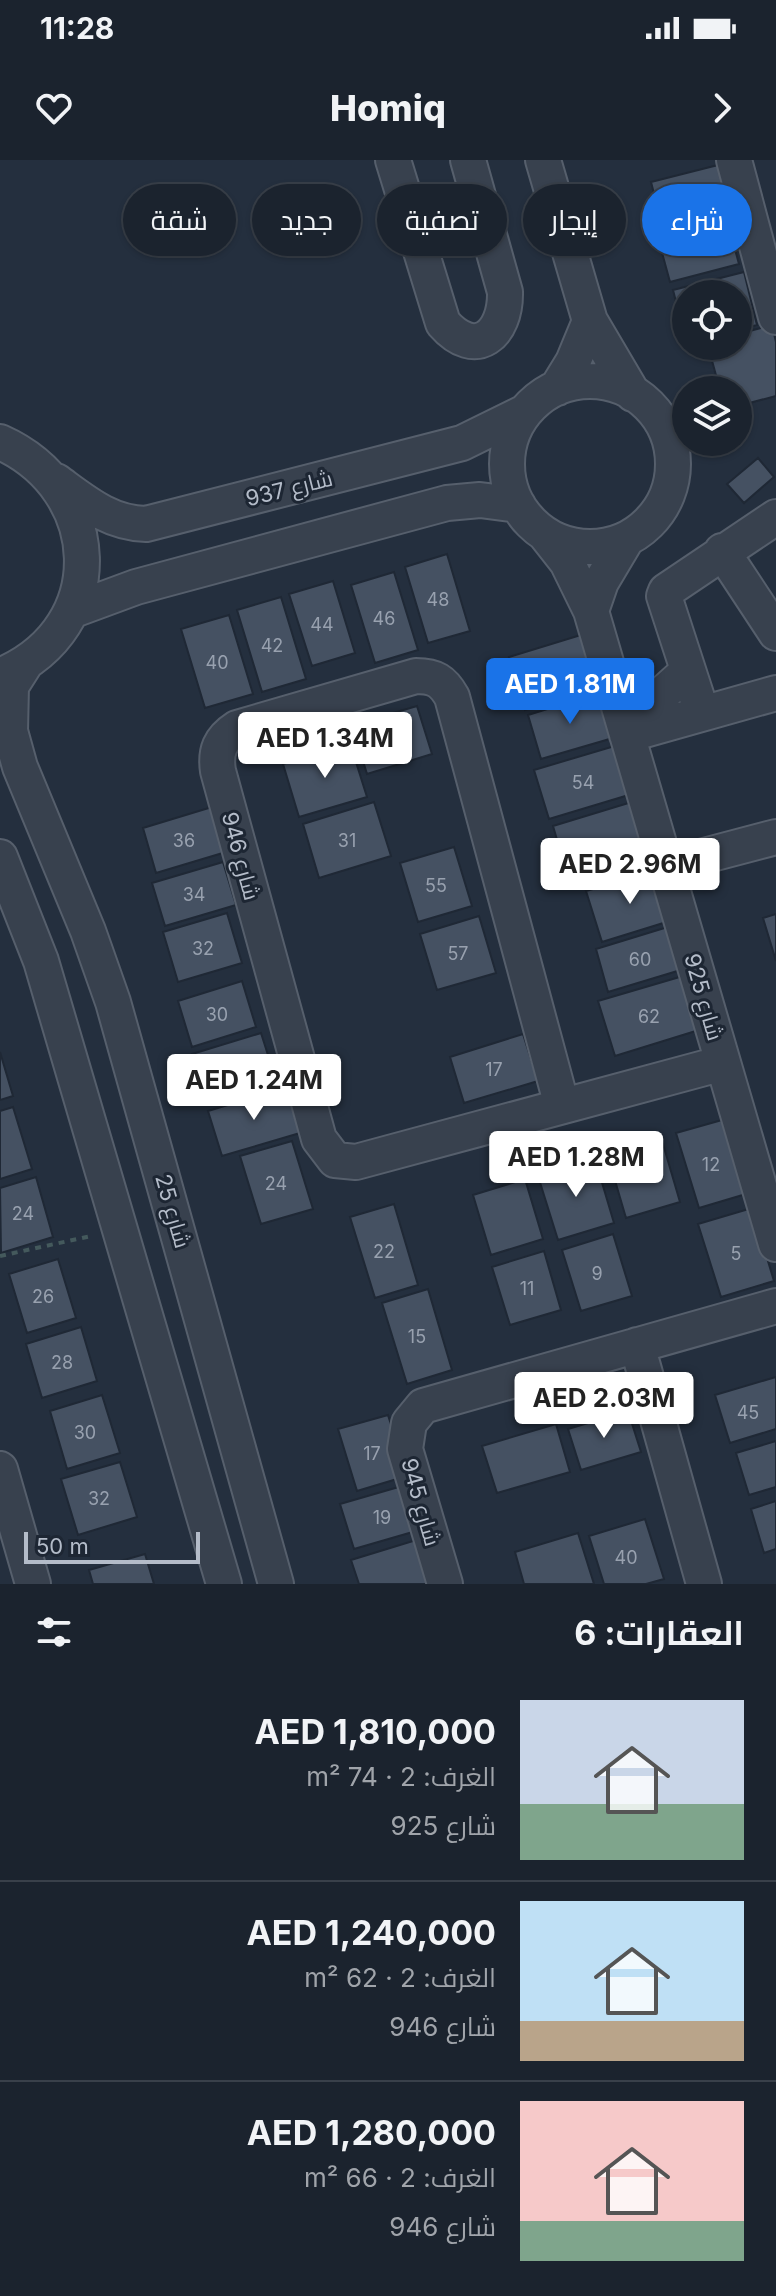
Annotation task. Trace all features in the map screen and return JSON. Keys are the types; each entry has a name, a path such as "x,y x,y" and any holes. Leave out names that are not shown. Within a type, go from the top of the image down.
{"street":[{"path":"393,160 443,323 463,341 473,343 500,325 505,302 468,160"},
{"path":"543,160 590,321 633,394 661,422 672,460 671,479 656,515 626,540 601,582 591,611"},
{"path":"734,160 776,317"},
{"path":"590,321 573,362 557,388 525,412 509,447 510,487 518,505 545,534 585,547 626,540"},
{"path":"557,388 596,382 633,394"},
{"name":"شارع 937","path":"56,481 109,518 125,524 146,524 462,443 525,412"},
{"path":"0,418 12,448 56,481 73,511 82,544 81,579 71,611 52,641 13,670"},
{"path":"71,611 136,587 447,503 480,500 518,505"},
{"path":"702,713 664,596 670,585 776,517"},
{"name":"شارع 925","path":"545,534 567,562 591,611 776,1244"},
{"path":"722,551 776,633"},
{"name":"شارع 25","path":"13,670 10,731 20,767 88,931 113,1002 276,1584"},
{"path":"623,722 658,698 688,671"},
{"name":"شارع 946","path":"562,1106 452,697 446,686 437,678 416,676 237,728 226,735 219,746 218,771 319,1139 335,1160 356,1162 723,1063"},
{"path":"623,722 702,713 776,693"},
{"path":"666,866 776,837"},
{"path":"0,857 41,961 224,1584"},
{"name":"شارع 945","path":"445,1584 405,1449 409,1423 423,1406 776,1306"},
{"path":"637,1345 704,1584"},
{"path":"0,1469 33,1584"}],"path":[{"path":"0,1256 120,1230"}],"building":[{"path":"722,164 727,184 652,184"},
{"path":"663,256 737,256 739,264 670,282"},
{"path":"744,272 746,280 712,280"},
{"path":"752,305 757,325 752,326"},
{"path":"772,325 776,342 776,396 752,402 752,376 716,376 712,360 752,360 752,330"},
{"path":"758,458 774,477 744,503 727,484"},
{"path":"447,554 470,631 428,643 405,567"},
{"path":"394,572 418,650 375,663 351,585"},
{"path":"333,581 355,653 312,666 289,594"},
{"path":"281,597 306,679 262,692 237,610"},
{"path":"229,615 253,694 205,708 181,629"},
{"path":"584,634 600,687 525,710 509,657"},
{"path":"599,693 613,738 541,759 528,715"},
{"path":"417,706 432,754 367,774 352,725"},
{"path":"350,743 367,797 299,817 283,764"},
{"path":"618,745 632,794 549,819 534,770"},
{"path":"635,801 649,849 567,874 553,826"},
{"path":"374,802 391,856 319,878 303,824"},
{"path":"212,807 226,852 156,873 143,828"},
{"path":"454,847 472,906 418,922 400,863"},
{"path":"223,862 236,905 165,926 152,883"},
{"path":"658,870 673,920 602,942 586,891"},
{"path":"227,913 242,963 178,982 163,932"},
{"path":"776,914 776,961 763,918"},
{"path":"479,916 496,973 437,990 420,934"},
{"path":"671,926 684,969 608,992 596,949"},
{"path":"683,976 699,1030 615,1056 598,1001"},
{"path":"242,981 256,1027 192,1047 178,1001"},
{"path":"261,1033 274,1074 204,1095 192,1054"},
{"path":"523,1034 538,1081 464,1103 450,1057"},
{"path":"0,1052 13,1096 0,1100"},
{"path":"287,1087 300,1133 222,1156 208,1111"},
{"path":"13,1107 32,1169 0,1179 0,1111"},
{"path":"722,1120 746,1194 699,1208 676,1133"},
{"path":"292,1141 313,1209 261,1224 240,1156"},
{"path":"663,1144 680,1202 626,1218 609,1160"},
{"path":"595,1159 614,1223 558,1240 538,1176"},
{"path":"36,1177 53,1237 1,1253 0,1188"},
{"path":"525,1179 543,1239 491,1255 473,1195"},
{"path":"394,1204 418,1285 375,1298 350,1217"},
{"path":"752,1208 774,1281 721,1297 698,1224"},
{"path":"613,1234 632,1296 581,1311 562,1250"},
{"path":"544,1251 561,1310 510,1325 492,1267"},
{"path":"58,1259 76,1318 27,1333 9,1274"},
{"path":"428,1289 452,1370 407,1384 382,1303"},
{"path":"81,1327 97,1381 42,1398 26,1344"},
{"path":"776,1377 776,1429 730,1443 715,1395"},
{"path":"102,1395 120,1453 67,1469 50,1411"},
{"path":"628,1411 641,1452 581,1470 568,1429"},
{"path":"388,1415 407,1476 357,1491 338,1429"},
{"path":"556,1424 570,1472 497,1493 482,1446"},
{"path":"776,1441 776,1487 749,1495 736,1453"},
{"path":"120,1462 137,1517 78,1535 61,1479"},
{"path":"409,1484 423,1529 354,1549 340,1504"},
{"path":"776,1501 776,1549 764,1553 751,1509"},
{"path":"645,1519 664,1579 646,1584 604,1584 589,1536"},
{"path":"578,1533 594,1584 524,1584 515,1552"},
{"path":"426,1537 440,1584 359,1584 351,1560"},
{"path":"145,1554 154,1584 93,1584 89,1570"}]}
